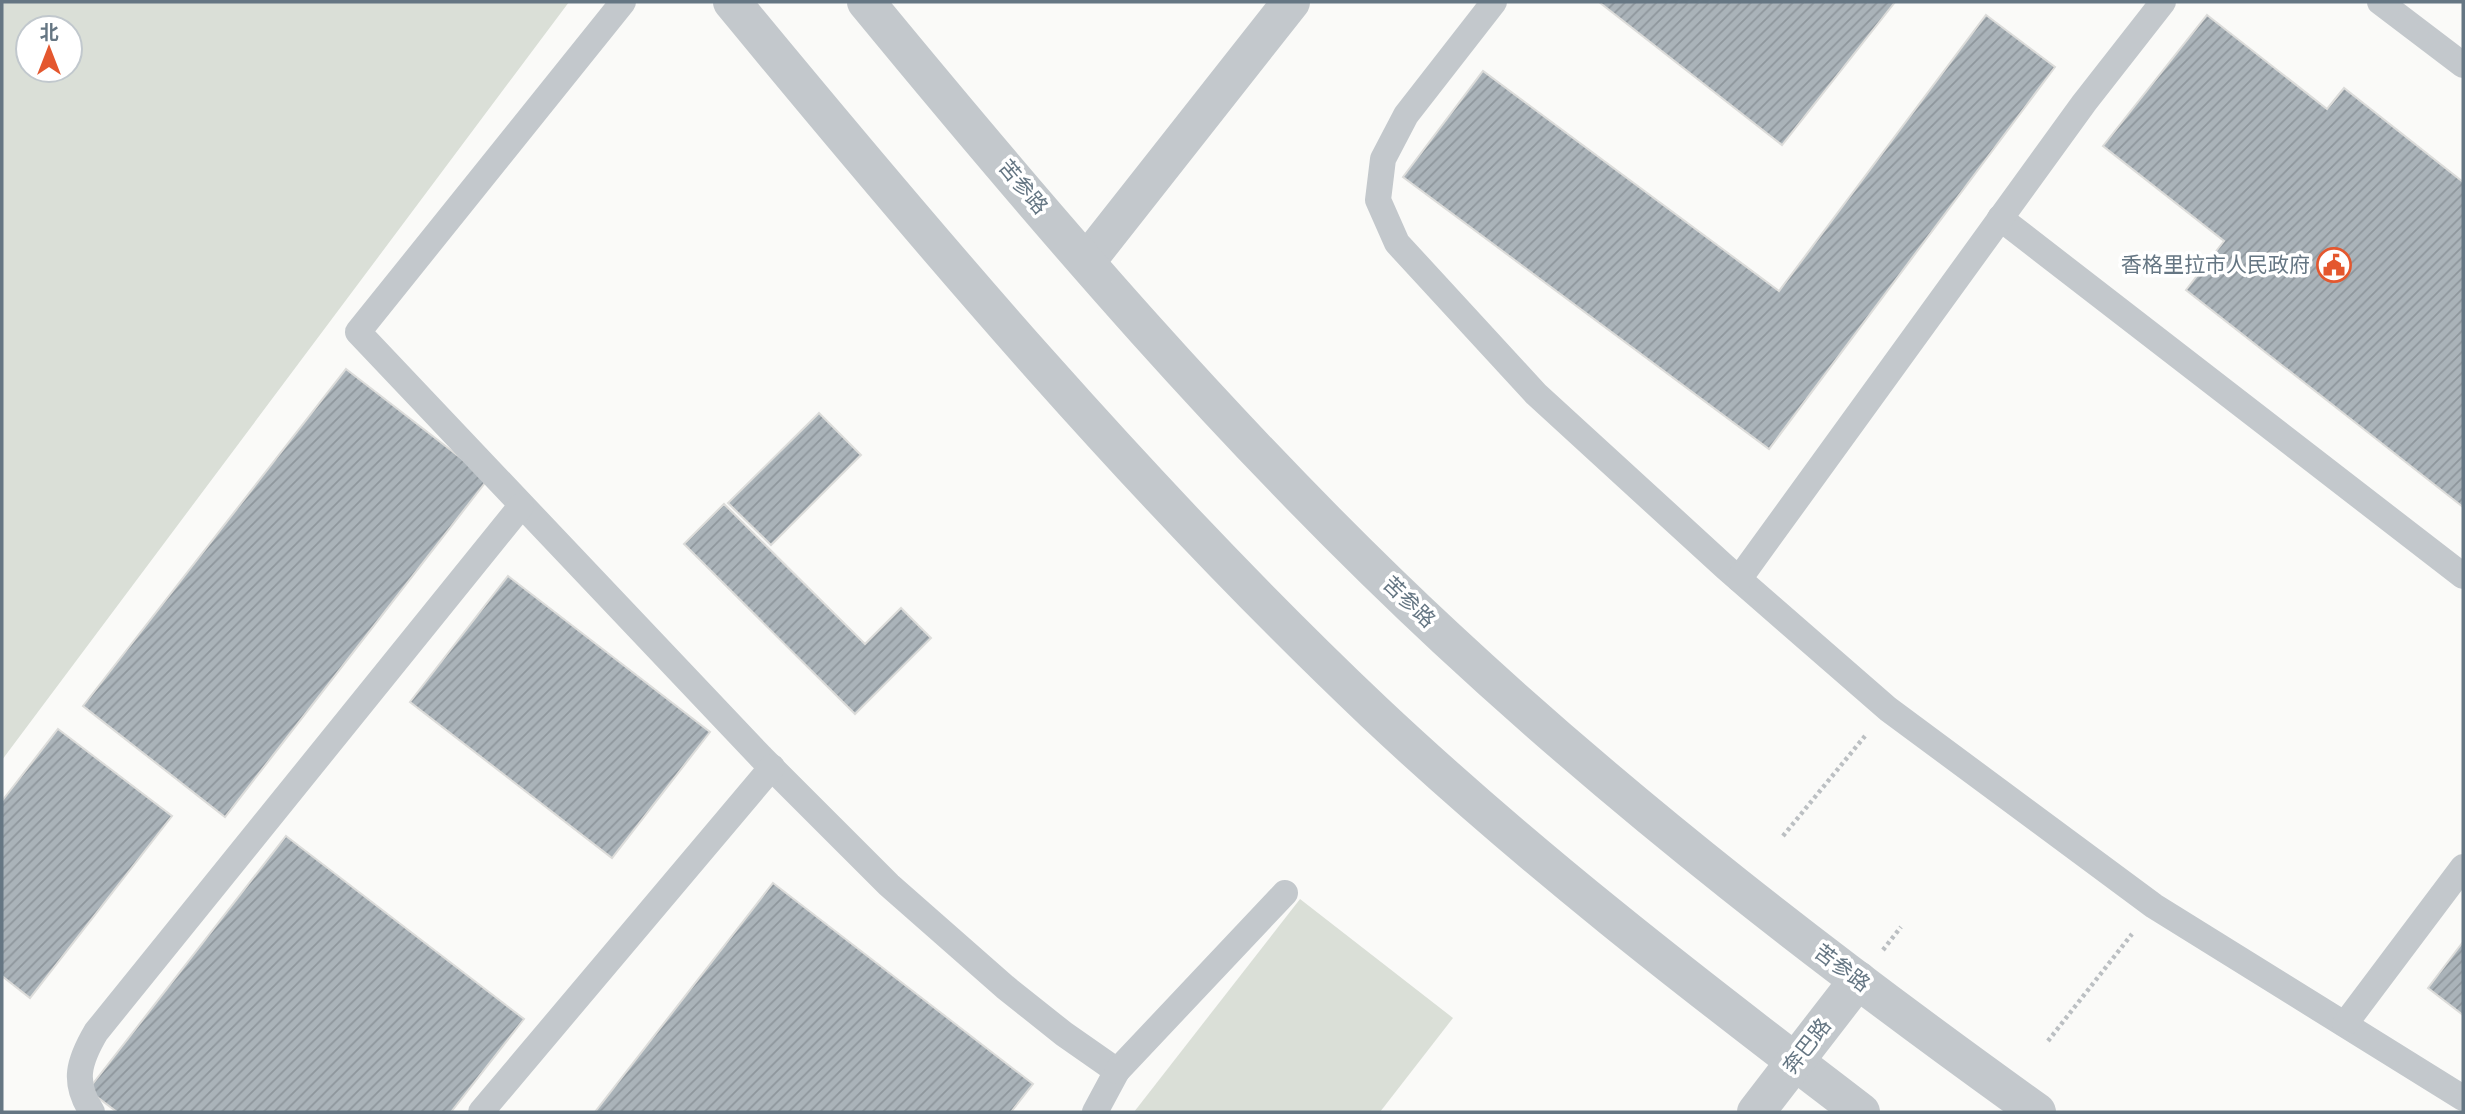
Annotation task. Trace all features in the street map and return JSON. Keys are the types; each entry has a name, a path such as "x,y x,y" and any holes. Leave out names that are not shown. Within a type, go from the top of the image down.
{"street":[{"path":"732,2 966,281 1113,446 1250,591 1376,714 1522,844 1692,984 1861,1112"},
{"name":"苦参路","path":"866,2 1189,377 1276,468 1447,638 1590,766 1756,903 2037,1112"},
{"path":"1087,261 1292,2"},
{"name":"奔巴路","path":"1756,1112 1858,980"}],"lane":[{"path":"623,2 358,332 521,506 889,885 946,937 1044,1018 1117,1071"},
{"path":"1494,2 1406,116 1383,159 1378,200 1397,243 1536,394 1739,579 1888,709 2154,906 2463,1098"},
{"path":"1739,579 2084,103 2163,2"},
{"path":"2381,2 2463,65"},
{"path":"2000,218 2463,576"},
{"path":"92,1112 81,1090 79,1070 85,1051 96,1032 521,506"},
{"path":"481,1112 772,767"},
{"path":"2346,1024 2463,867"},
{"path":"1095,1112 1117,1071 1285,893"}],"path":[{"path":"1783,836 1888,709"},
{"path":"2048,1041 2154,906"}],"shaded area":[{"path":"2,2 569,2 2,760"},
{"path":"1300,899 1453,1018 1380,1112 1134,1112"}],"building":[{"path":"1599,2 1895,2 1782,145"},
{"path":"1986,15 2055,67 1769,449 1403,177 1483,71 1779,291"},
{"name":"香格里拉市人民政府","path":"2207,15 2327,109 2344,88 2463,182 2463,507 2186,290 2224,241 2103,146"},
{"path":"346,369 488,479 225,817 83,706"},
{"path":"819,413 861,455 771,545 728,503"},
{"path":"724,504 865,644 901,608 931,638 855,714 684,544"},
{"path":"508,576 710,732 612,858 410,702"},
{"path":"58,729 172,816 30,998 2,976 2,801"},
{"path":"286,836 524,1019 451,1112 117,1112 88,1090"},
{"path":"773,883 1033,1084 1011,1112 595,1112"},
{"path":"2463,942 2463,1015 2428,988"}],"place":[{"name":"香格里拉市人民政府","path":"2334,265"}]}
